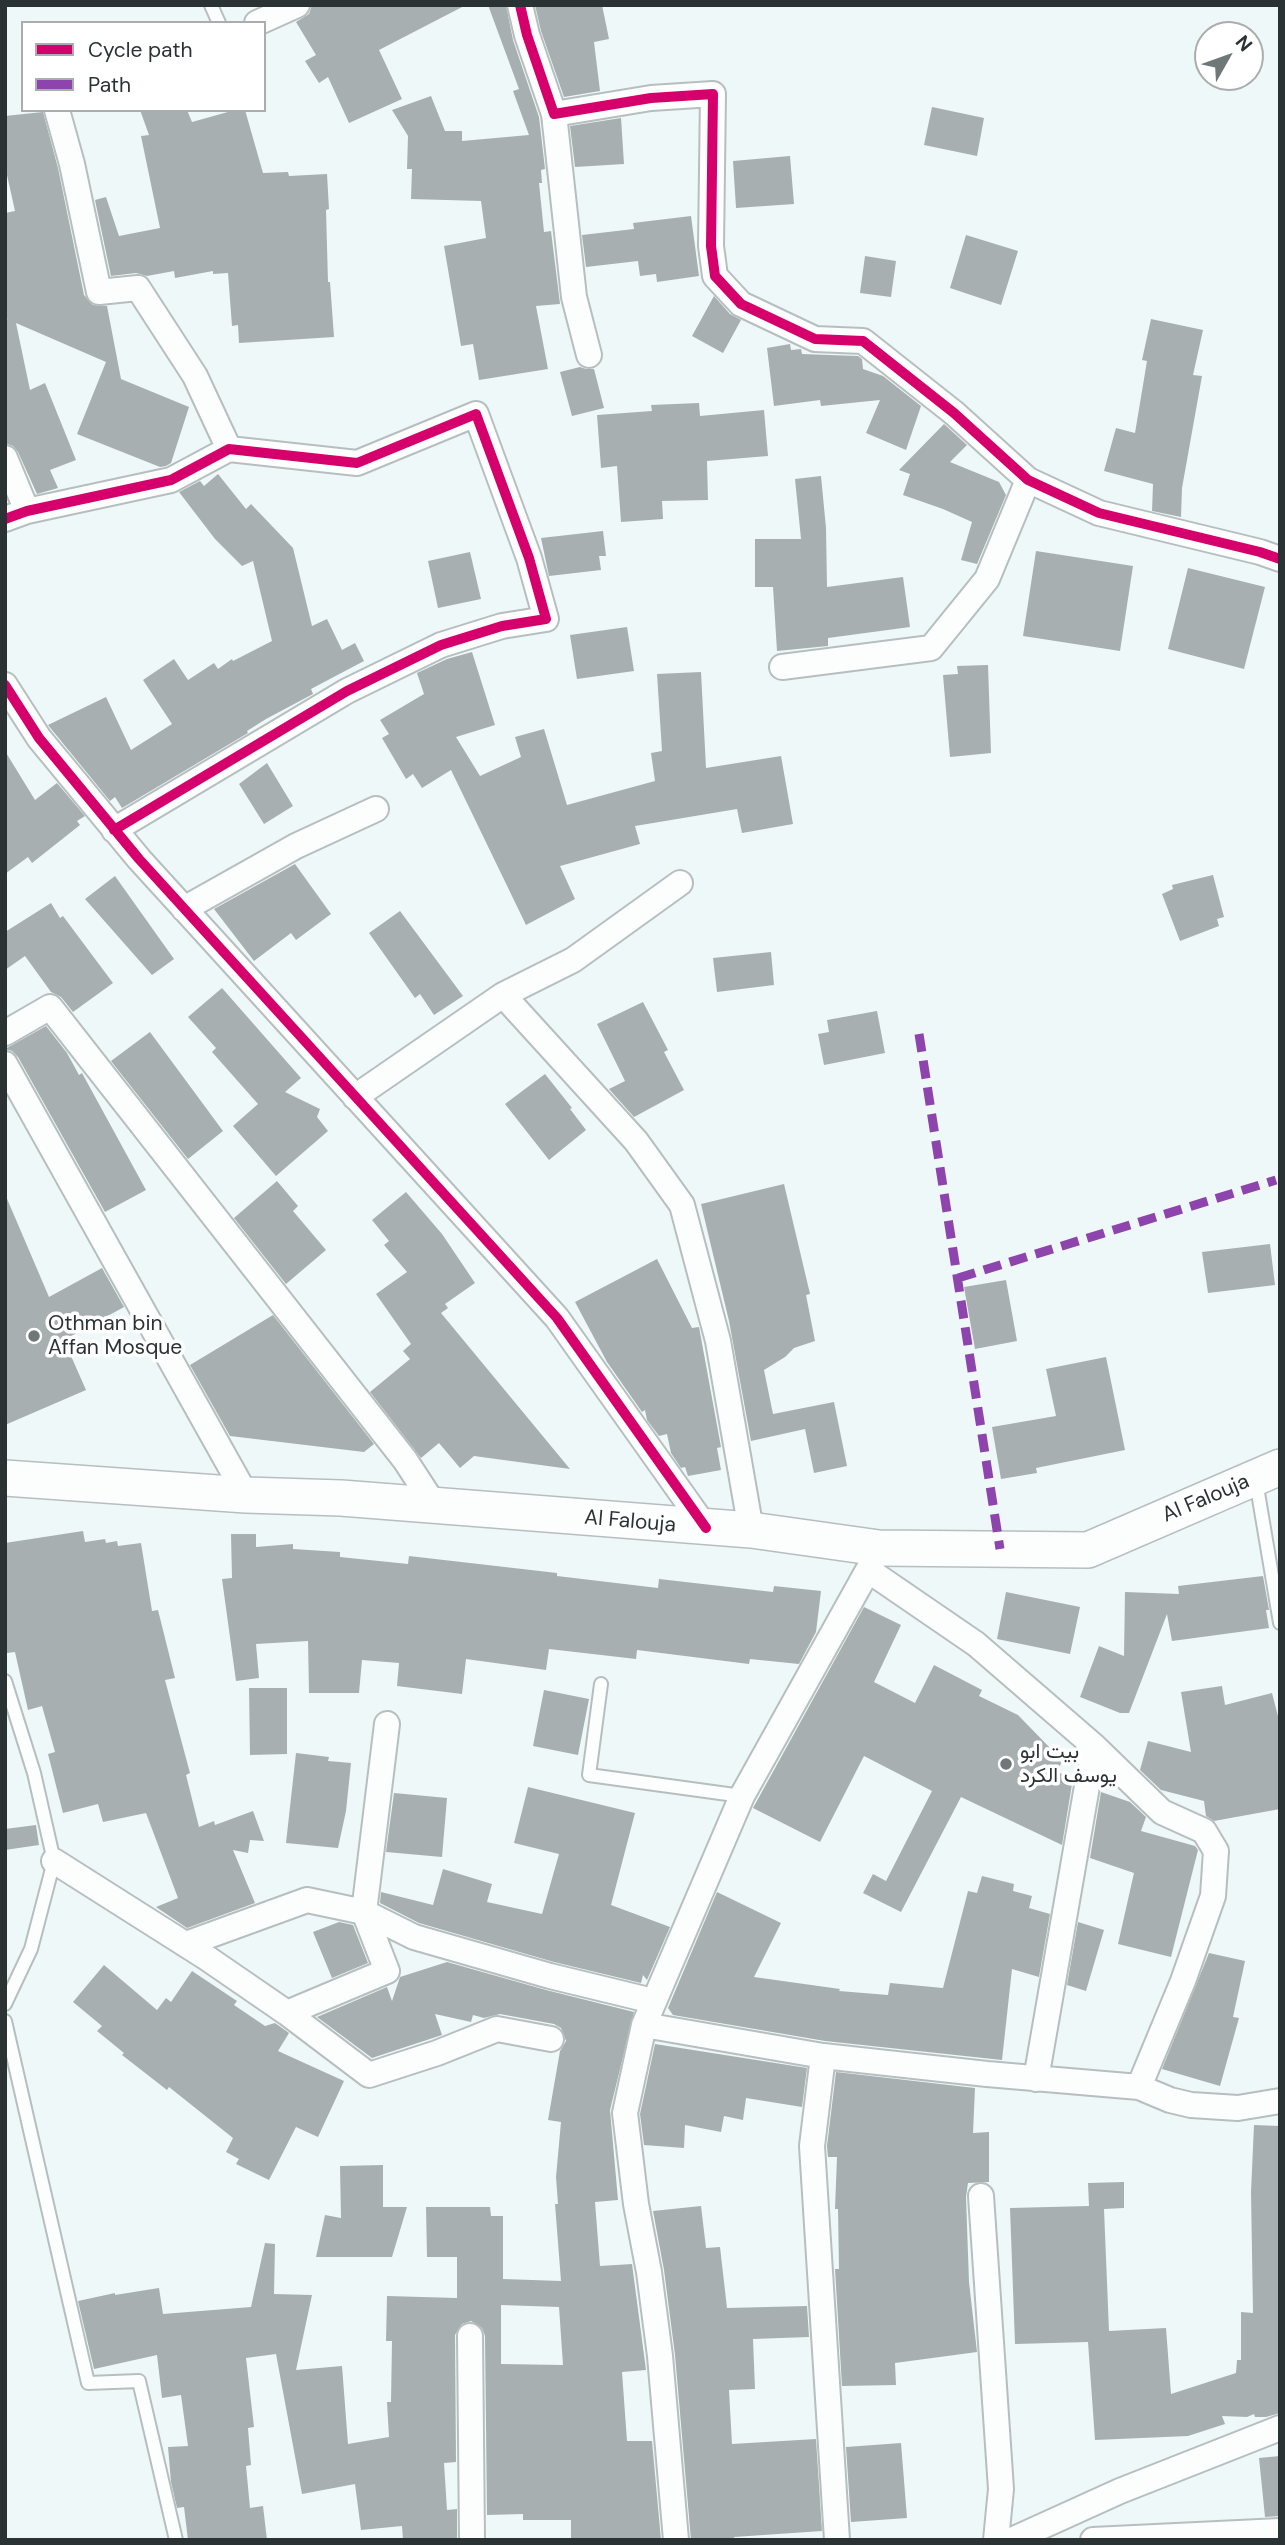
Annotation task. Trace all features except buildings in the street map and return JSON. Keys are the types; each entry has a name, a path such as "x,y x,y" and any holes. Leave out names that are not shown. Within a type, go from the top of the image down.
{"main road":[{"name":"Al Falouja","path":"5,1478 246,1495 341,1498 751,1530 874,1559 1088,1550 1268,1472"}],"street":[{"path":"261,21 297,5"},
{"path":"520,5 527,35 554,114 574,297 589,355"},
{"path":"554,114 650,98 713,94 712,246 715,276 741,304 815,339 863,341 954,413 1028,480 1099,513 1280,559"},
{"path":"58,112 72,164 99,292 138,288 195,376 229,449"},
{"path":"5,458 16,515 171,480 229,449 357,463 476,414 529,558 546,619 502,626 441,645 347,691 114,831"},
{"path":"782,667 931,648 987,579 1028,480"},
{"path":"5,685 39,738 114,831 556,1318 706,1528"},
{"path":"184,909 296,846 376,809"},
{"path":"355,1097 503,995 573,960 680,883"},
{"path":"503,995 636,1141 682,1205 718,1341 751,1530"},
{"path":"5,1033 50,1007 404,1460 435,1506"},
{"path":"5,1064 246,1495"},
{"path":"676,2540 660,2356 625,2113 653,2001 743,1796 874,1559 1094,1746 1162,1812 1204,1830 1216,1851 1213,1896 1183,1981 1139,2087"},
{"path":"287,2013 387,1971 364,1912 387,1724"},
{"path":"1036,2079 1094,1746"},
{"path":"54,1861 186,1944 287,2013 369,2075 437,2053 497,2029 551,2039"},
{"path":"186,1944 307,1900 364,1912 414,1937 550,1976 653,2001"},
{"path":"645,2025 823,2056 1139,2087 1170,2100 1191,2105 1238,2108 1280,2101"},
{"path":"823,2056 812,2146 837,2540"},
{"path":"981,2196 1001,2489 996,2540"},
{"path":"470,2336 472,2540"},
{"path":"1012,2540 1120,2491 1280,2428"},
{"path":"1093,2540 1280,2531"}],"lane":[{"path":"211,5 218,21"},
{"path":"1268,1472 1280,1623"},
{"path":"5,1681 34,1773 54,1861 31,1949 5,2004"},
{"path":"601,1684 589,1775 743,1796"},
{"path":"5,2021 88,2383 139,2381 176,2540"}],"marked path":[{"path":"919,1034 1000,1549"},
{"path":"958,1278 1276,1180"}],"cycle path":[{"path":"520,5 527,35 554,114 651,98 713,94 711,246 715,276 741,304 815,339 863,341 954,413 1028,480 1099,513 1280,559"},
{"path":"5,519 27,511 171,480 229,449 357,463 476,414 529,558 546,619 502,626 441,645 347,691 114,830"},
{"path":"5,685 39,738 139,859 557,1318 706,1528"}],"place":[{"name":"Othman bin Affan Mosque","path":"34,1336"},
{"name":"بيت ابو يوسف الكرد","path":"1006,1764"}]}
